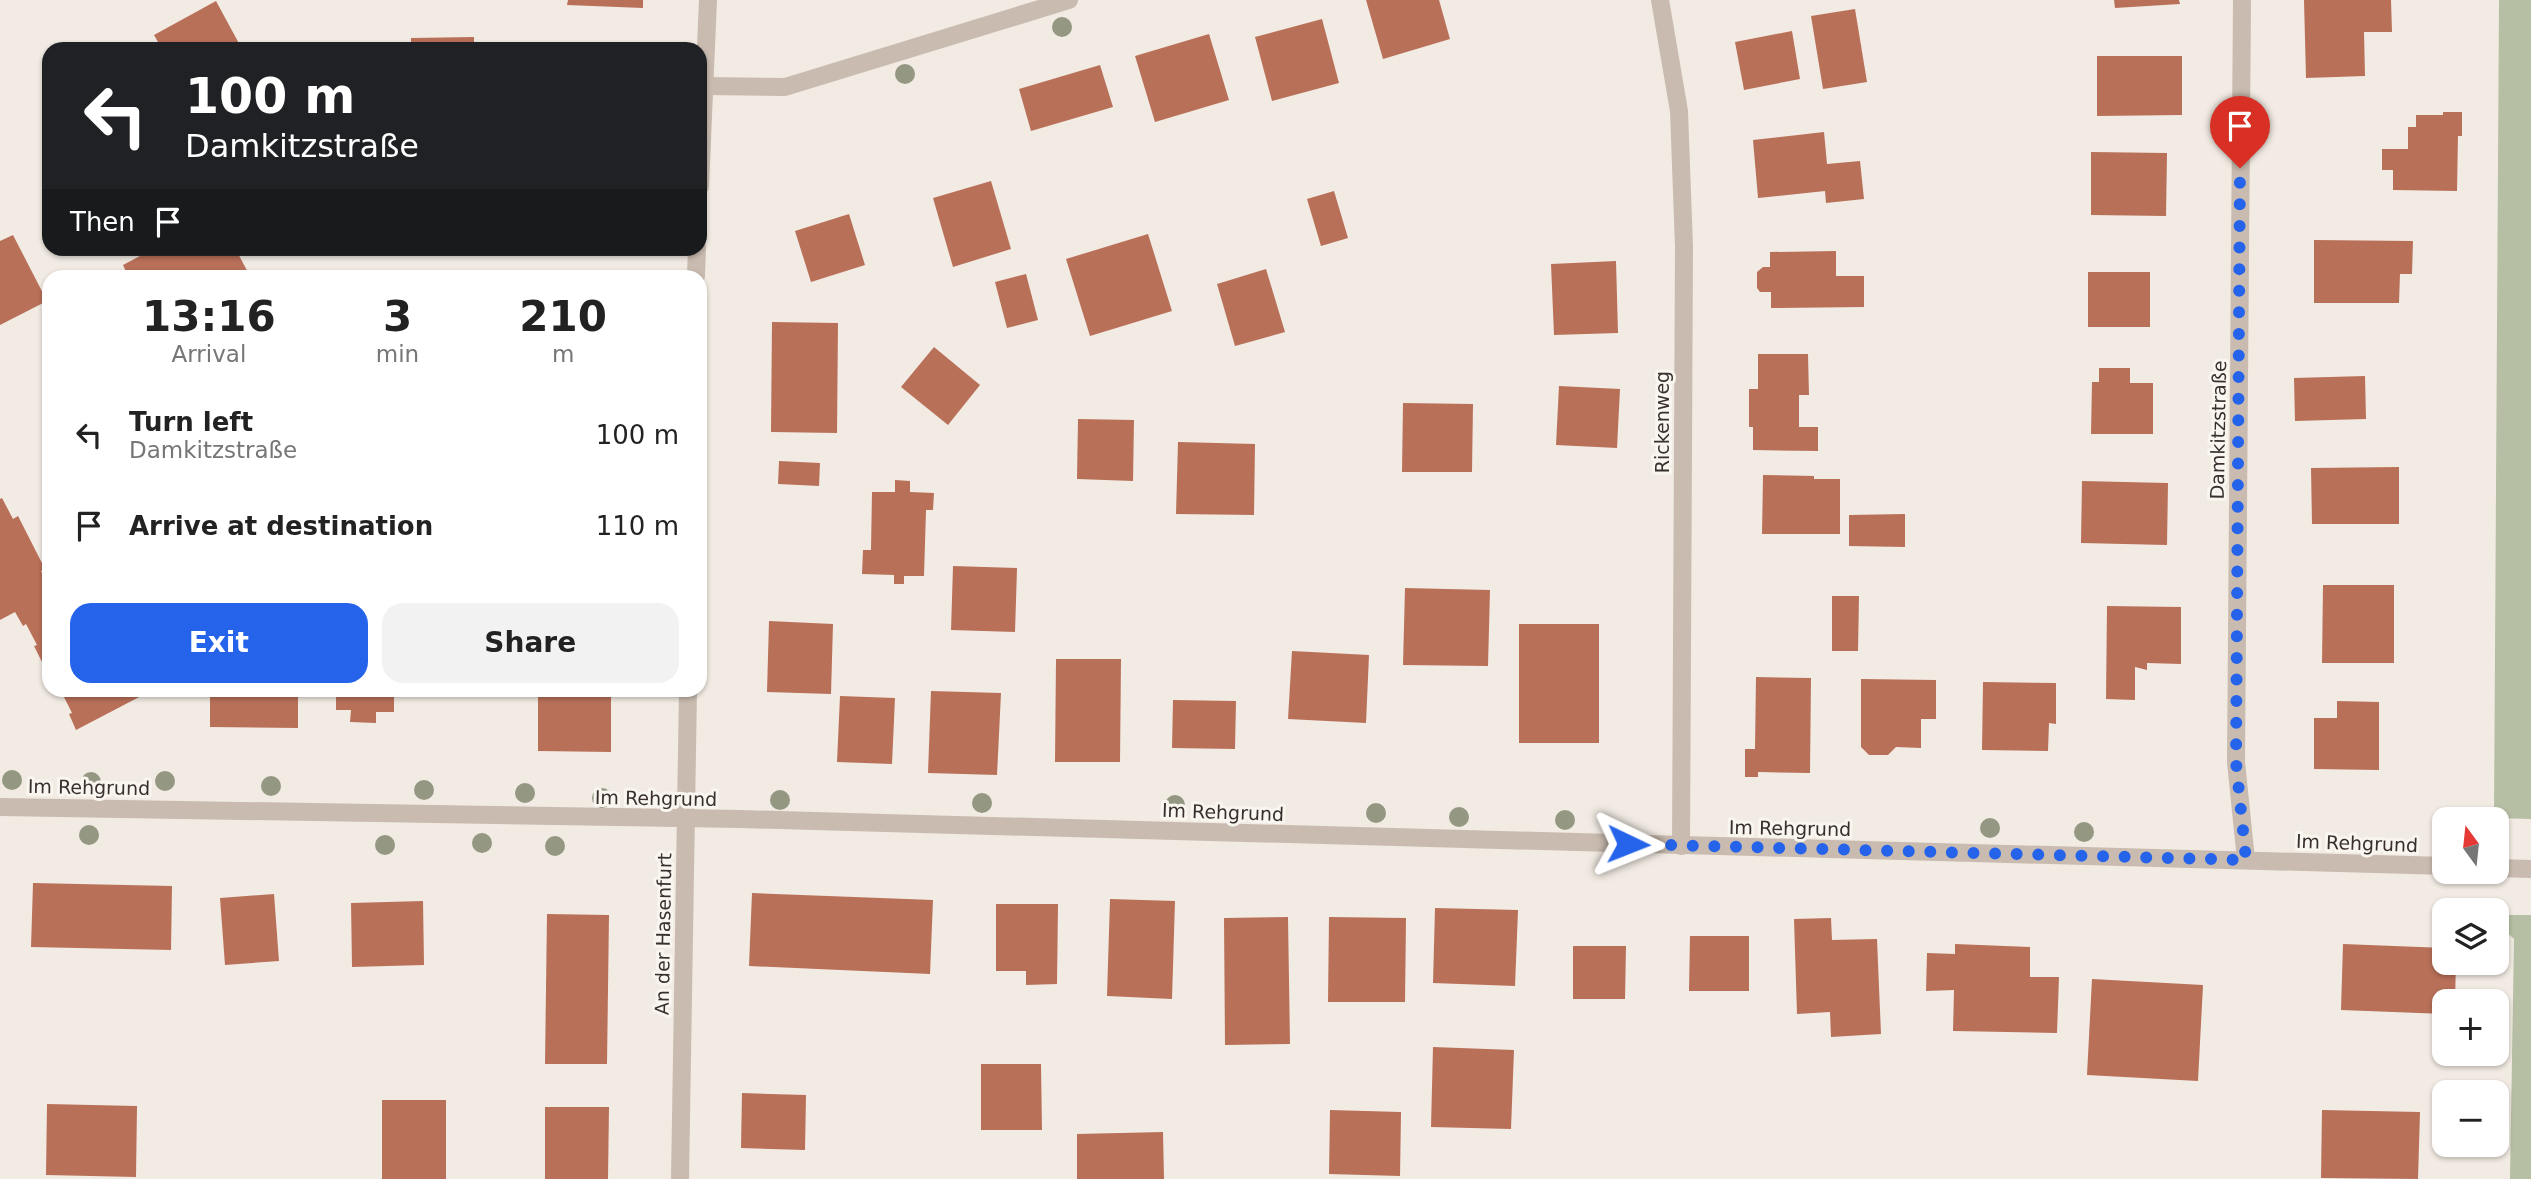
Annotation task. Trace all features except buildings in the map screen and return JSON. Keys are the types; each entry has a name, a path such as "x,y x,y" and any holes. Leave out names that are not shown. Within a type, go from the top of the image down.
{"street":[{"path":"706,42 708,0"},
{"path":"707,86 785,87 1069,0"},
{"name":"Rickenweg","path":"1660,0 1679,111 1684,247 1681,846"},
{"name":"Damkitzstraße","path":"2242,0 2236,762 2246,860"},
{"name":"An der Hasenfurt","path":"680,1179 688,697"},
{"name":"Im Rehgrund","path":"0,807 740,819 2432,866"},
{"path":"2510,868 2531,869"}],"green space":[{"path":"2499,0 2531,0 2531,819 2510,818 2510,807 2494,807"},
{"path":"2509,915 2531,915 2531,1179 2510,1179 2514,939 2509,934"}],"route":[{"path":"1628,844 2246,860 2236,762 2240,168"}]}
